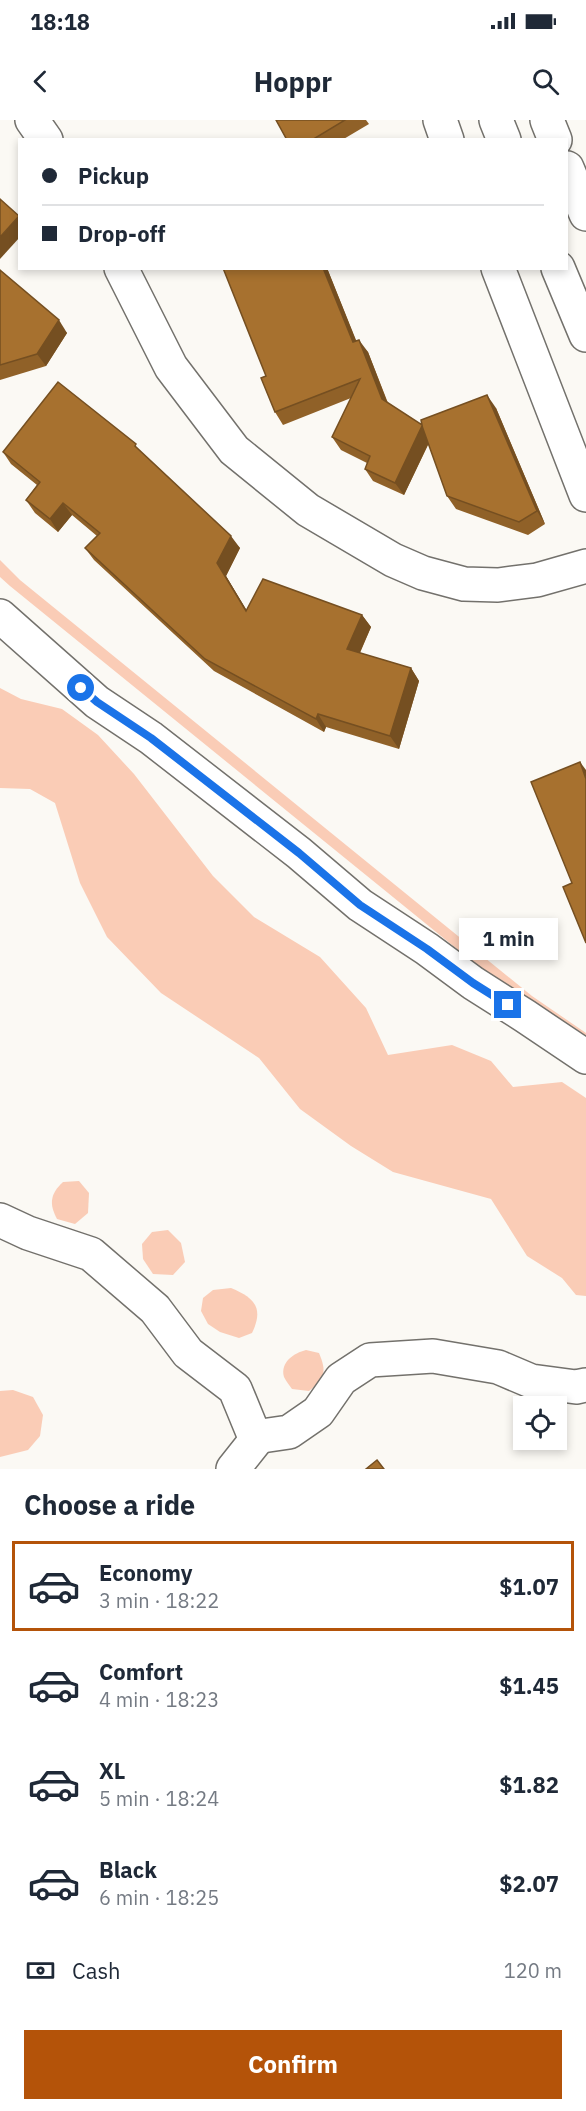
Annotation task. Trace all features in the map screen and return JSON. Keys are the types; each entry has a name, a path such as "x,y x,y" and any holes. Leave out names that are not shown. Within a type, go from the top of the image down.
{"street":[{"path":"32,120 45,138"},
{"path":"440,120 446,138"},
{"path":"496,120 503,138"},
{"path":"547,120 554,138"},
{"path":"568,170 586,214"},
{"path":"122,270 171,367 234,450 308,510 393,560 423,573 464,584 498,585 537,580 586,566"},
{"path":"499,270 586,495"},
{"path":"559,270 586,335"},
{"path":"0,616 97,702 151,738 299,853 360,905 586,1057"},
{"path":"0,1220 28,1233 91,1254 155,1309 188,1353 235,1389 256,1440 233,1469"},
{"path":"255,1437 289,1432 318,1412 341,1379 370,1360 434,1356 498,1367 531,1381 576,1387 586,1385"}],"shaded area":[{"path":"0,560 20,580 532,996 586,1033 586,1044 526,1005 10,586 0,577"},
{"path":"0,688 21,699 62,709 98,735 134,774 213,876 254,917 320,957 366,1008 388,1055 452,1045 491,1061 513,1087 562,1082 586,1098 586,1296 576,1295 562,1278 527,1256 491,1199 393,1172 351,1146 300,1109 259,1058 161,993 107,937 80,883 55,803 30,789 0,788"},
{"path":"79,1181 89,1193 88,1213 75,1224 57,1219 52,1204 55,1191 63,1182"},
{"path":"168,1230 181,1243 185,1262 173,1275 153,1274 143,1259 142,1244 152,1232"},
{"path":"231,1288 251,1300 257,1310 256,1324 252,1333 239,1338 220,1332 208,1324 201,1311 203,1298 213,1290"},
{"path":"306,1350 319,1353 323,1374 309,1391 292,1389 284,1377 284,1367 289,1359"},
{"path":"13,1390 33,1397 43,1415 40,1436 28,1450 0,1457 0,1391"}],"building":[{"path":"276,120 345,120 315,138 286,138"},
{"path":"0,199 18,217 0,237"},
{"path":"0,270 59,320 37,354 0,365"},
{"path":"224,270 324,270 353,342 359,340 382,399 422,425 421,420 487,395 537,511 519,522 447,496 422,426 395,483 365,469 370,456 332,437 360,379 275,412 261,378 266,376"},
{"path":"58,382 136,444 135,446 231,536 217,563 246,611 263,579 362,615 347,649 411,668 390,736 318,714 316,719 205,659 85,548 100,533 63,503 50,519 26,500 40,482 3,452"},
{"path":"580,762 586,779 586,943 563,887 572,883 531,782"},
{"path":"377,1460 384,1469 366,1469"}],"route":[{"path":"81,688 97,702 151,738 299,853 360,905 508,1005"}]}
